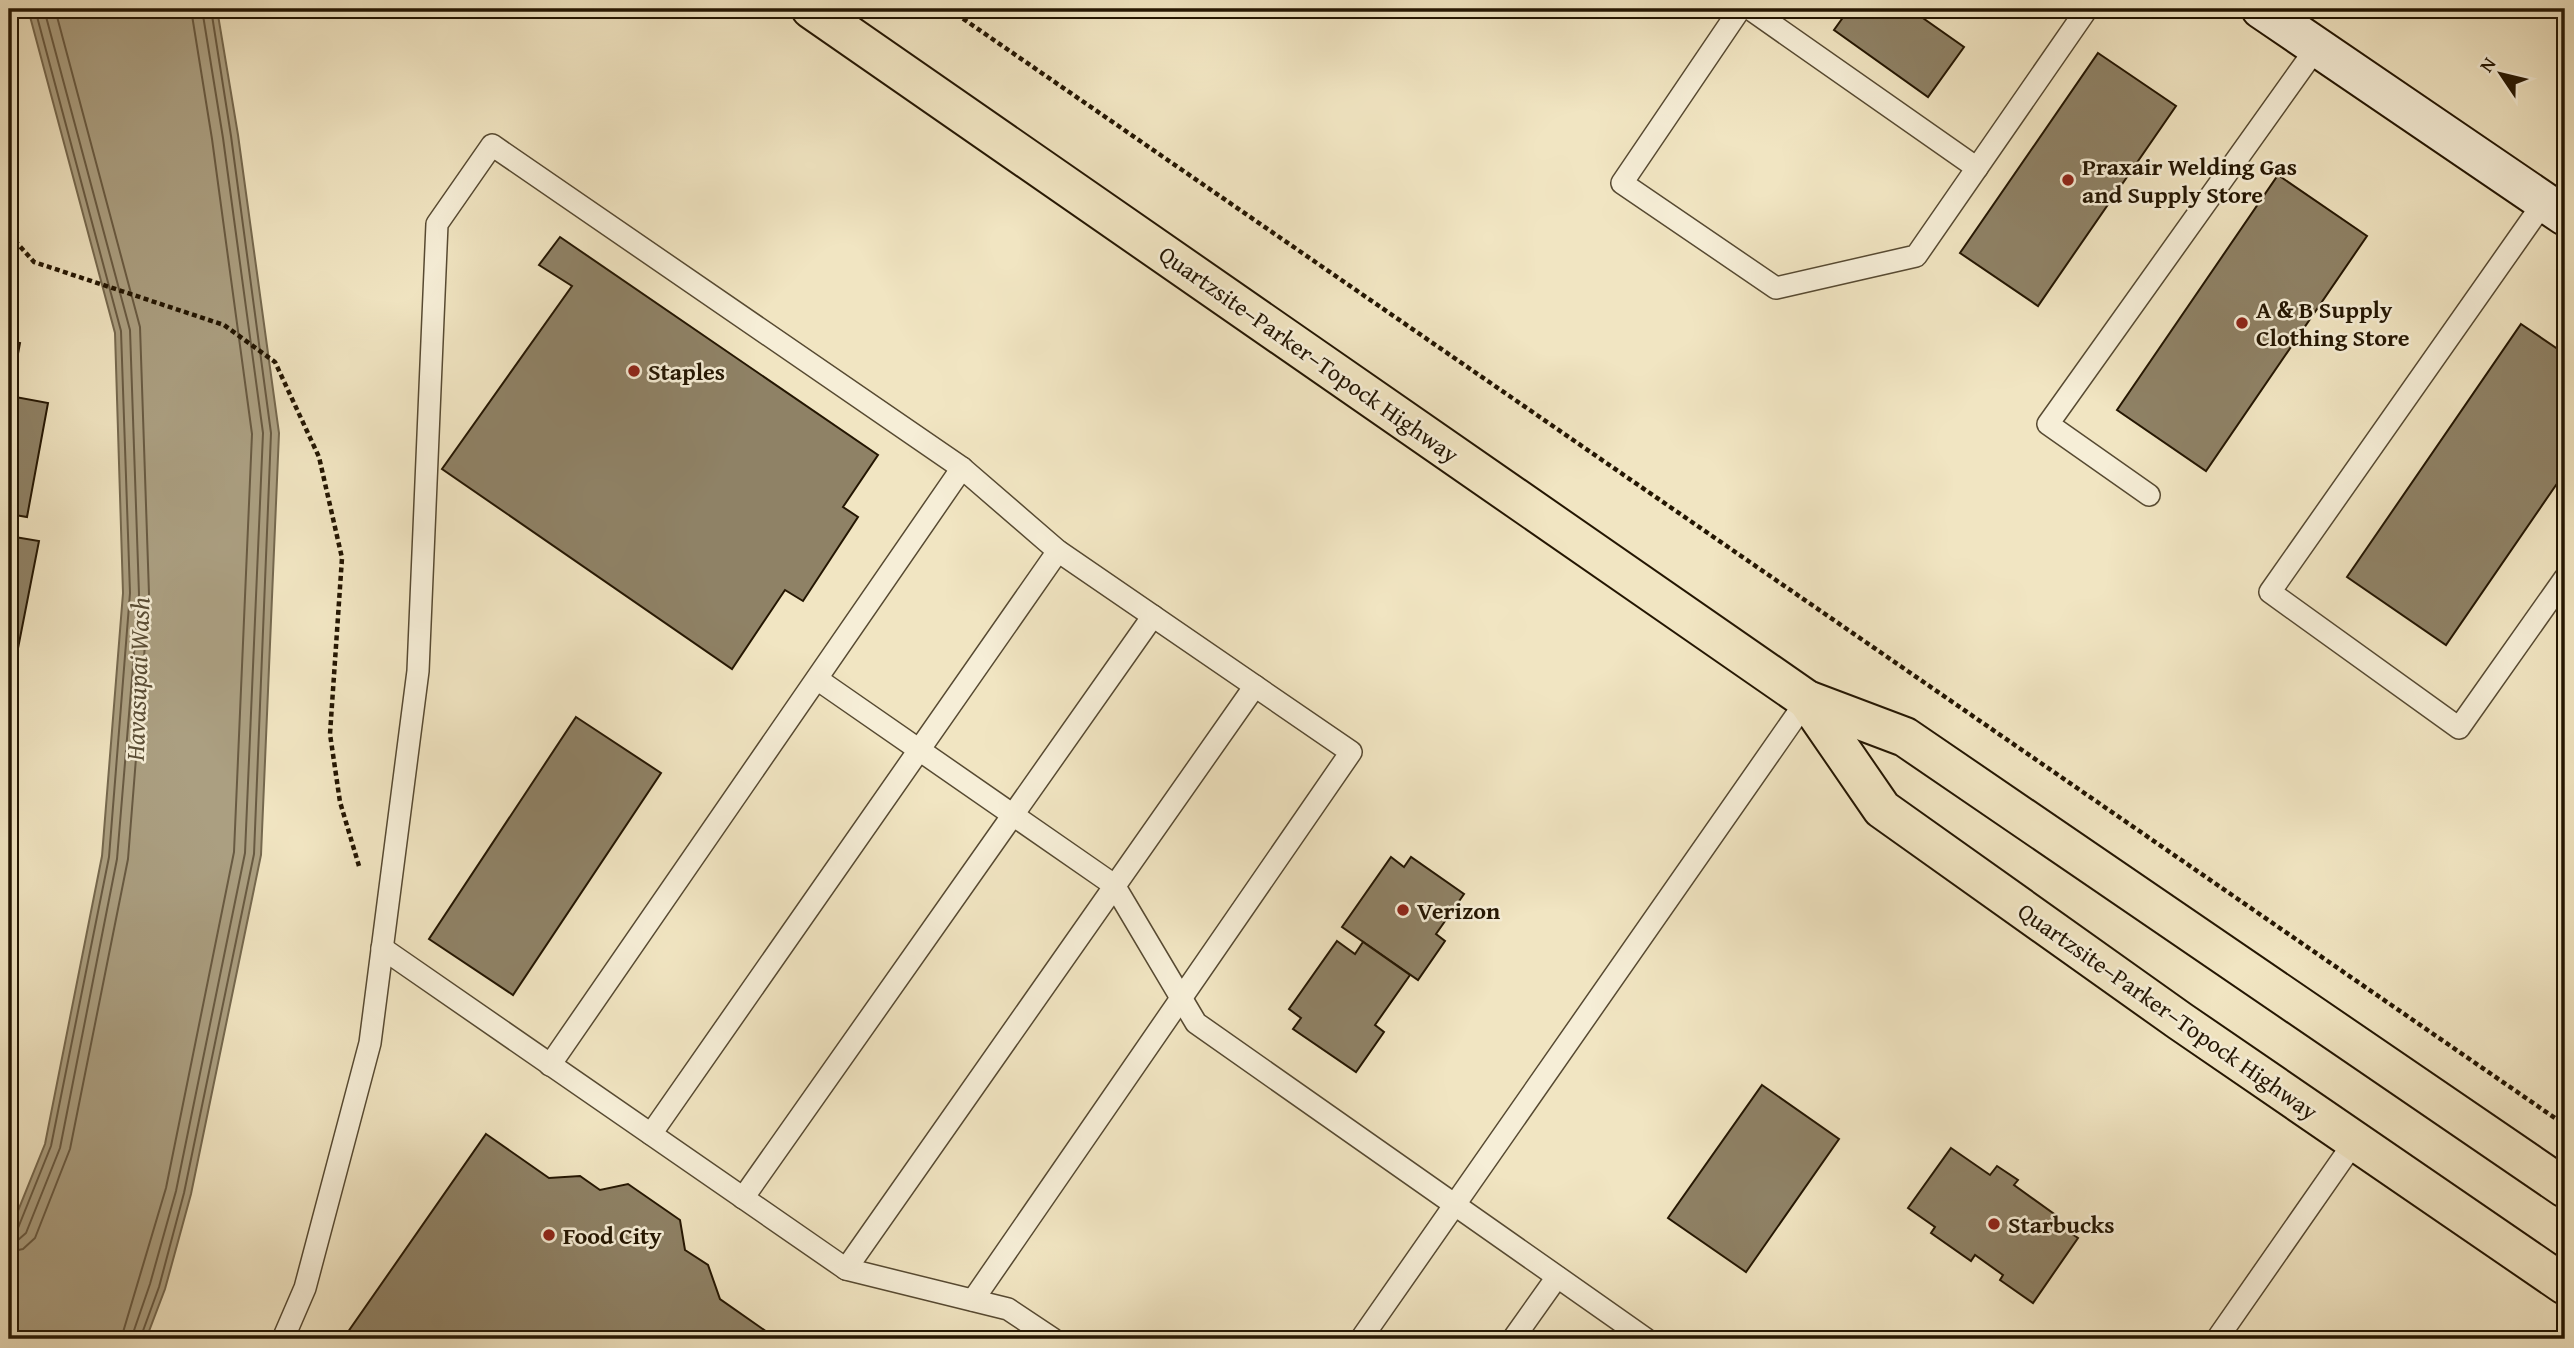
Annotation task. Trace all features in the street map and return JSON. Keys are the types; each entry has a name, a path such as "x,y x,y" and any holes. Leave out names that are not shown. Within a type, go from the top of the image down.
{"highway":[{"name":"Quartzsite–Parker–Topock Highway","path":"811,9 1807,700 1905,737 2565,1188"},
{"name":"Quartzsite–Parker–Topock Highway","path":"1807,700 1882,809 2180,1021 2565,1285"}],"main road":[{"path":"2261,9 2555,209"}],"lane":[{"path":"1740,9 1622,183 1776,288 1916,256 2085,9"},
{"path":"1750,9 1977,168"},
{"path":"2149,495 2048,424 2317,47"},
{"path":"283,1339 305,1288 370,1043 418,671 436,224 492,145 962,468 1058,551 1351,752 973,1300"},
{"path":"2555,209 2270,592 2459,728 2565,578"},
{"path":"550,1065 962,468"},
{"path":"651,1134 1058,551"},
{"path":"743,1198 1153,616"},
{"path":"817,679 1114,885 1196,1023 1646,1339"},
{"path":"846,1269 1255,686"},
{"path":"1361,1339 1807,700"},
{"path":"382,947 846,1269 1008,1308 1053,1339"},
{"path":"2217,1339 2355,1141"},
{"path":"1513,1339 1557,1277"}],"path":[{"path":"949,9 2565,1125"},
{"path":"9,234 34,262 224,326 275,362 319,457 342,558 330,734 340,802 359,868"}],"water":[{"name":"Havasupai Wash","path":"28,9 217,9 238,135 279,433 261,855 191,1194 165,1289 146,1339 9,1339 9,1233 45,1144 102,856 123,593 115,333"}],"building":[{"path":"1849,9 1910,9 1964,47 1928,97 1834,30"},
{"name":"Praxair Welding Gas and Supply Store","path":"2098,53 2176,106 2038,306 1960,253"},
{"name":"A & B Supply Clothing Store","path":"2278,175 2367,236 2206,471 2117,410"},
{"name":"Staples","path":"560,237 878,455 843,507 858,517 803,601 785,590 732,669 442,469 572,286 539,265"},
{"path":"2521,324 2565,354 2565,472 2446,645 2347,577"},
{"path":"9,341 20,343 10,396 48,403 27,517 9,514"},
{"path":"9,536 39,541 11,684 9,684"},
{"path":"576,717 661,773 513,995 429,939"},
{"name":"Verizon","path":"1391,857 1404,867 1411,857 1464,894 1436,934 1445,941 1418,980 1342,927"},
{"path":"1337,941 1355,954 1363,942 1410,975 1375,1025 1384,1032 1356,1072 1293,1029 1301,1018 1289,1009"},
{"path":"1762,1085 1839,1139 1746,1272 1668,1218"},
{"name":"Food City","path":"486,1134 549,1178 580,1176 600,1190 628,1184 680,1220 685,1250 708,1265 720,1299 777,1339 343,1339"},
{"name":"Starbucks","path":"1951,1148 1990,1175 1997,1166 2018,1180 2014,1185 2057,1216 2053,1221 2078,1238 2033,1303 2000,1280 2003,1275 1975,1255 1971,1261 1931,1233 1935,1227 1908,1208"}],"place":[{"name":"Praxair Welding Gas and Supply Store","path":"2068,180"},
{"name":"A & B Supply Clothing Store","path":"2242,323"},
{"name":"Staples","path":"634,371"},
{"name":"Verizon","path":"1403,910"},
{"name":"Starbucks","path":"1994,1224"},
{"name":"Food City","path":"549,1235"}]}
